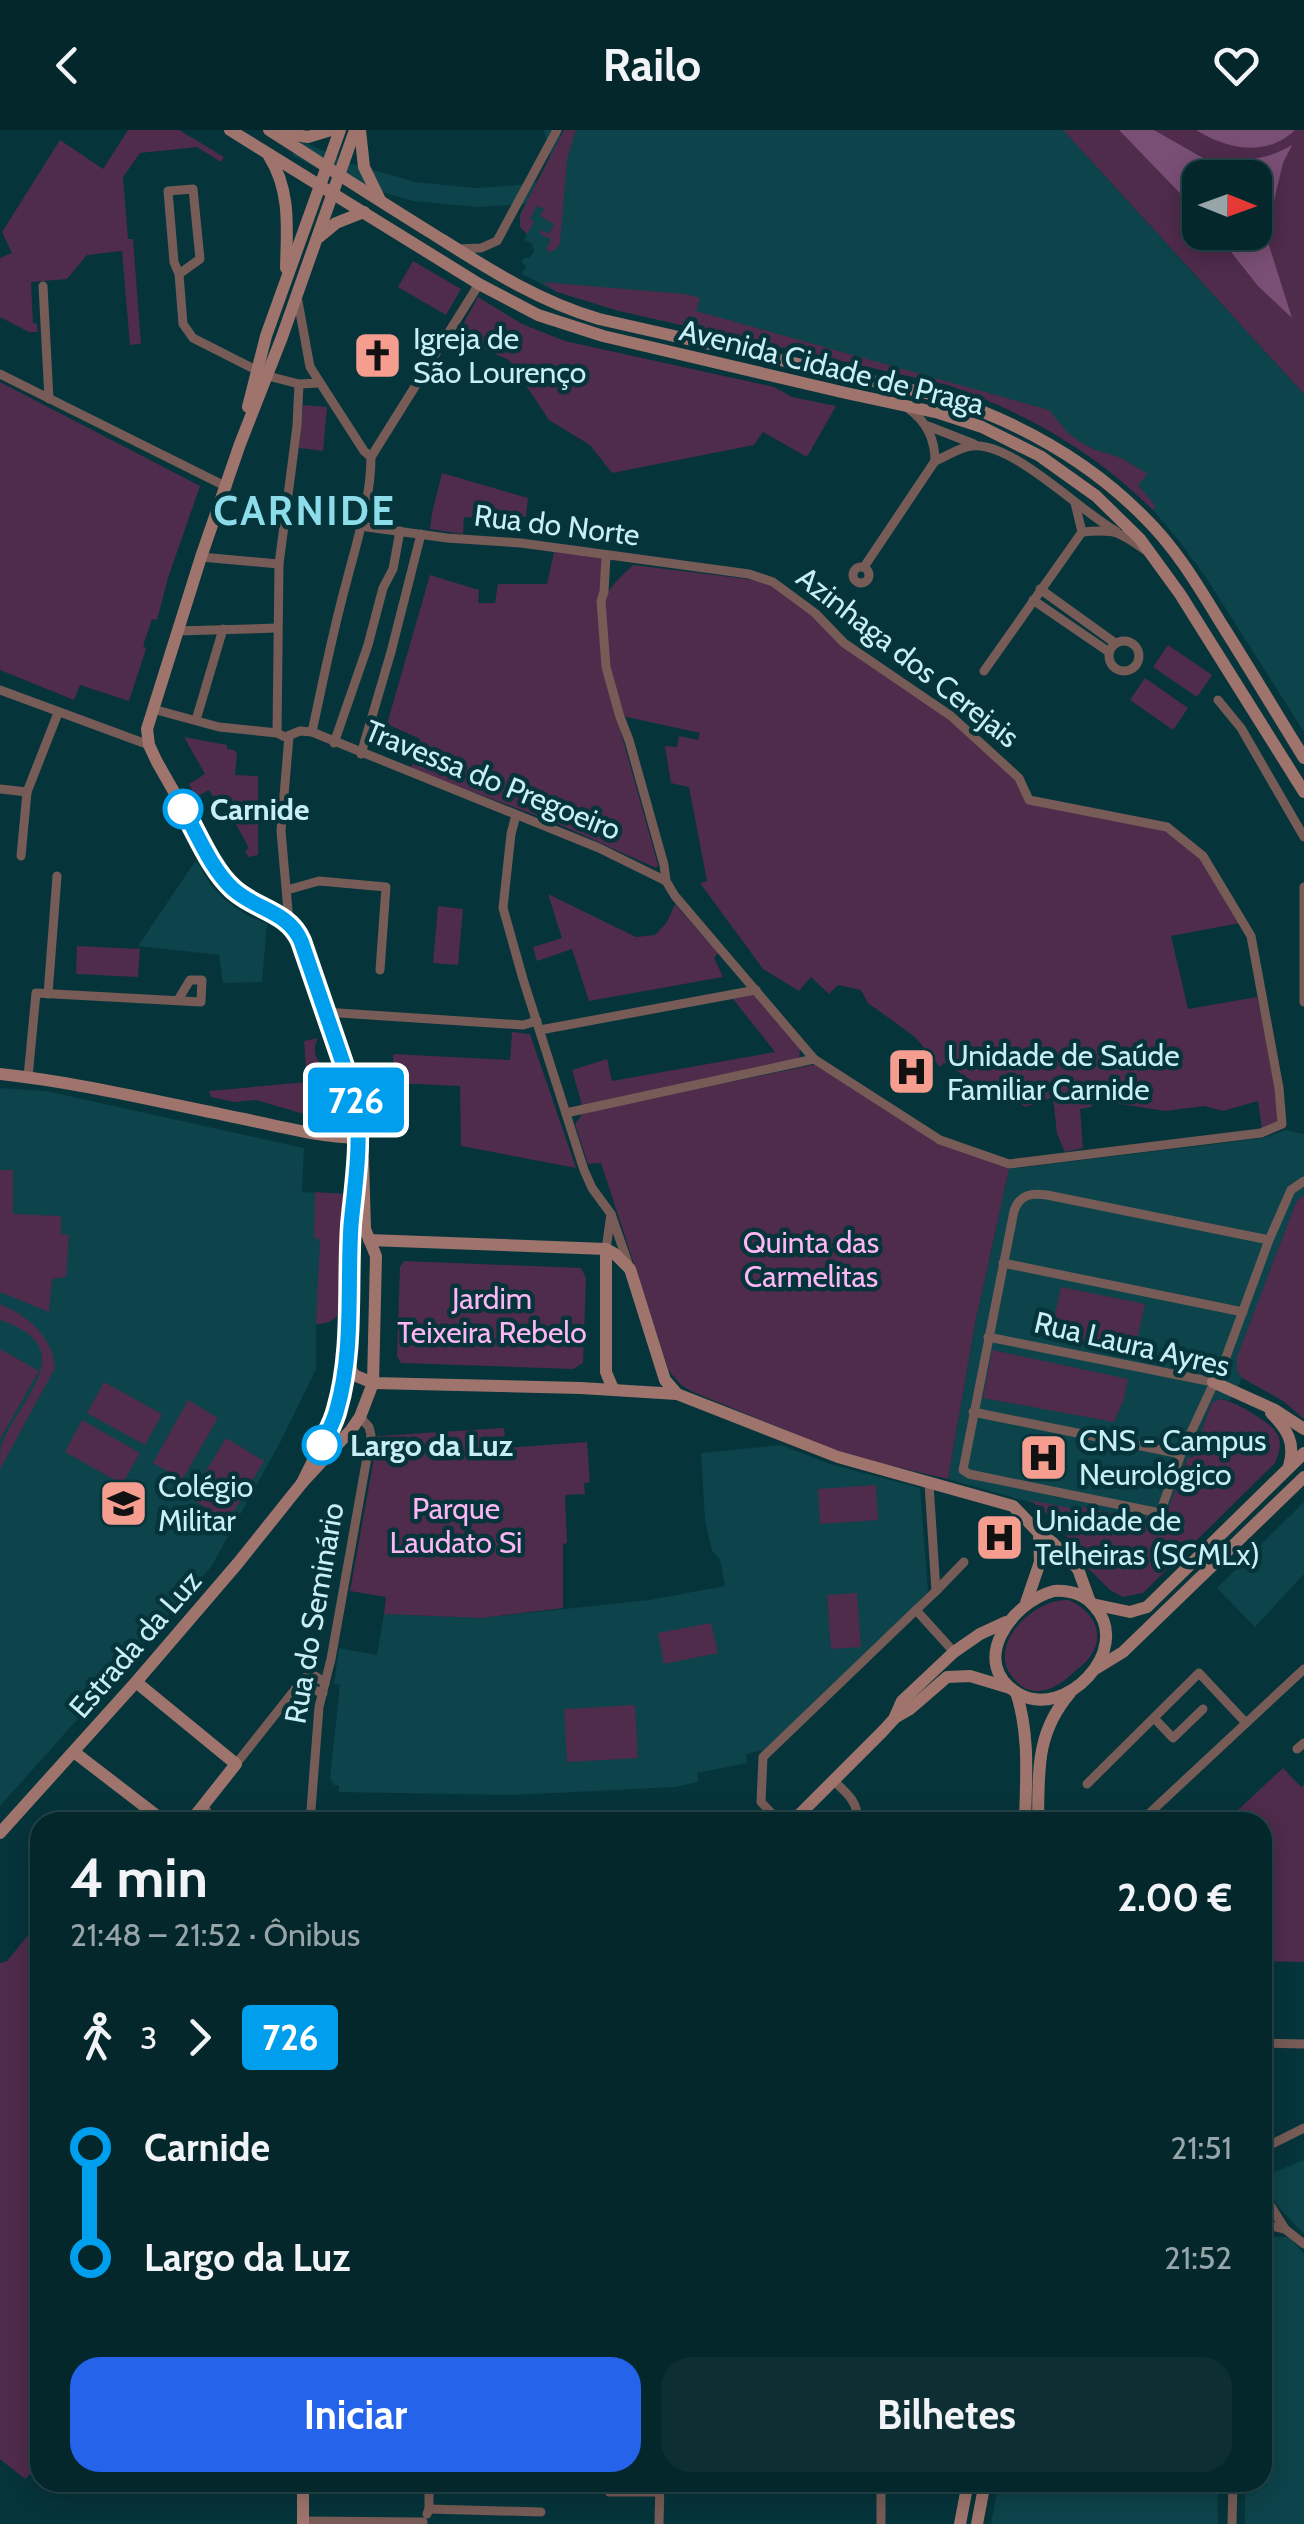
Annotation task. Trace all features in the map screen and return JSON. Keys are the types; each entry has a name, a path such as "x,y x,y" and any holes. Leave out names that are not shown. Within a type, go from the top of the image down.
{"main road":[{"name":"Avenida Cidade de Praga","path":"230,130 478,284 538,315 603,336 960,419 1040,456 1096,496 1140,540 1180,594 1304,792"},
{"name":"Avenida Cidade de Praga","path":"270,130 520,288 573,312 943,397 986,412 1059,450 1111,486 1185,565 1304,758"},
{"path":"270,130 308,138 330,130"},
{"path":"340,130 286,278 227,487 146,729 149,746 223,878 241,895 288,922 301,941 359,1117 364,1229 376,1256 373,1383"},
{"path":"262,373 297,296 358,130"},
{"path":"358,130 364,167 381,202"},
{"path":"268,154 286,197 286,278"},
{"path":"318,238 336,223 364,212"},
{"path":"0,1074 88,1087 295,1130 359,1138"},
{"path":"359,1138 346,1360 354,1375 373,1383 676,1394 838,1458 1013,1506 1078,1569 1091,1603"},
{"path":"350,1256 369,1240 606,1249 630,1269 665,1380 676,1394"},
{"path":"606,1249 606,1372 612,1389"},
{"name":"Estrada da Luz","path":"302,1483 336,1414 346,1360"},
{"path":"632,1390 650,1384 659,1361"},
{"name":"Rua Laura Ayres","path":"1213,1382 1262,1404 1304,1430"},
{"name":"Estrada da Luz","path":"0,1833 136,1682 351,1430 360,1418 373,1383"},
{"name":"Rua Laura Ayres","path":"1262,1404 1281,1424 1291,1443 1290,1463 1282,1475"},
{"path":"1091,1603 1130,1612 1146,1607 1304,1453"},
{"path":"1093,1670 1122,1652 1302,1480"},
{"path":"1024,1606 1040,1562 1039,1533"},
{"path":"1025,1812 1023,1716 1014,1690 1004,1680 996,1661 1000,1635 1008,1621 1037,1596 1062,1591 1079,1594 1091,1603 1101,1615 1106,1631 1103,1656 1058,1707 1043,1738 1038,1812"},
{"path":"894,1718 902,1700 954,1652 1008,1621"},
{"path":"802,1812 894,1718 947,1677 970,1676 1043,1700 1076,1687"},
{"path":"136,1682 236,1764 199,1812"},
{"path":"74,1752 151,1812"},
{"path":"303,2522 304,2492"},
{"path":"960,2524 966,2492"},
{"path":"977,2524 984,2492"}],"street":[{"path":"456,249 481,248 497,241 557,130"},
{"path":"179,274 200,259 194,189 168,191 183,324 193,338 262,373 299,384 320,383"},
{"path":"312,732 360,526 371,458 478,284"},
{"path":"44,286 50,398"},
{"path":"297,296 310,367 371,458"},
{"path":"0,374 227,487"},
{"path":"288,922 281,832 283,735 276,628 279,564 299,384"},
{"path":"902,406 934,430 1007,456 1032,470 1150,553"},
{"path":"926,424 936,461"},
{"path":"864,567 936,461 962,448 980,446"},
{"path":"984,670 1082,532 1070,496"},
{"name":"Rua do Norte","path":"360,526 521,542 749,574"},
{"path":"334,743 383,588 393,568 400,531"},
{"path":"1082,532 1116,531"},
{"path":"360,754 421,534"},
{"path":"566,1113 814,1059 674,896 666,881 630,740 606,667 601,601 606,556"},
{"path":"201,557 279,564"},
{"path":"393,568 411,574"},
{"name":"Azinhaga dos Cerejais","path":"749,574 774,582 815,613 844,643 951,716 1020,778 1029,800 1167,827 1203,856 1251,936 1282,1124 1261,1133 1009,1164 940,1140 814,1059"},
{"path":"1033,600 1112,647 1040,590"},
{"path":"177,631 276,628"},
{"path":"196,720 223,629"},
{"path":"0,690 149,746"},
{"path":"1218,700 1241,728 1304,837"},
{"path":"160,711 219,727 283,735"},
{"path":"21,856 26,792 58,713"},
{"name":"Travessa do Pregoeiro","path":"283,735 312,732 599,848 666,881"},
{"path":"0,789 26,792"},
{"path":"516,815 504,908 584,1170 611,1214 630,1269"},
{"path":"48,994 57,876"},
{"path":"286,890 319,880 386,887 380,970"},
{"path":"1304,886 1304,1002"},
{"path":"324,1012 538,1026 756,990"},
{"path":"28,1078 36,993 178,1000"},
{"path":"1269,1240 1033,1193 1025,1195 1017,1202 1003,1263 963,1470 1160,1513 1269,1240 1291,1190 1304,1181"},
{"path":"606,1249 611,1214"},
{"path":"1003,1263 1242,1312"},
{"name":"Rua Laura Ayres","path":"988,1337 1213,1382"},
{"path":"973,1412 1181,1454"},
{"name":"Rua do Seminário","path":"310,1812 319,1707 371,1435 370,1427 360,1418"},
{"path":"929,1484 936,1591"},
{"path":"770,1812 761,1802 763,1757 964,1562"},
{"path":"916,1610 954,1652"},
{"path":"1151,1812 1300,1672 1304,1684"},
{"path":"1086,1784 1199,1673 1246,1723"},
{"path":"236,1764 304,1678 310,1676 324,1688"},
{"path":"1154,1718 1173,1738 1203,1709"},
{"path":"834,1781 854,1801 858,1812"},
{"path":"1272,2043 1304,2044"},
{"path":"1272,2145 1304,2128"},
{"path":"1272,2209 1284,2229 1304,2244"},
{"path":"1272,2226 1284,2229"},
{"path":"303,2522 423,2523 429,2509 429,2492"},
{"path":"659,2492 659,2524"},
{"path":"881,2492 881,2524"},
{"path":"1232,2524 1233,2492"},
{"path":"429,2509 541,2512"}],"shaded area":[{"path":"544,130 558,130 560,136 564,130 1063,130 1304,394 1304,732 1180,542 1118,477 1049,429 1002,405 948,385 619,311 557,292 522,274 524,258 530,258 535,250 533,244 524,240 527,234 520,227 525,204 477,207 413,201 343,181 292,155 302,141 349,163 415,182 476,188 520,185 537,182 550,156"},
{"path":"1119,130 1154,130 1206,160 1182,160 1182,195"},
{"path":"1196,130 1295,130 1272,144 1246,148 1220,142"},
{"path":"1292,145 1283,163 1272,209 1272,160 1230,158 1277,153"},
{"path":"1229,250 1270,250 1292,318 1258,286"},
{"path":"196,860 225,900 267,924 262,982 223,983 219,955 138,946"},
{"name":"Colégio Militar","path":"0,1088 46,1091 304,1148 302,1192 345,1194 340,1311 329,1322 316,1325 316,1369 211,1567 109,1682 101,1680 90,1693 91,1704 0,1806"},
{"path":"1285,1130 1304,1134 1304,1195 1296,1202 1238,1357 1237,1371 1242,1378 1230,1401 1221,1399 1210,1407 1168,1509 1148,1516 1147,1520 1083,1507 1081,1510 1029,1502 948,1479 975,1324 1009,1169 1264,1138"},
{"path":"781,1445 830,1464 920,1488 928,1592 764,1750 746,1754 747,1763 697,1773 698,1782 675,1787 513,1795 339,1792 339,1785 334,1785 330,1778 340,1685 334,1684 339,1648 377,1655 384,1614 481,1618 649,1600 725,1586 720,1559 712,1551 705,1520 701,1453"},
{"path":"1304,1502 1304,1574 1255,1627 1217,1588"},
{"path":"1304,2160 1304,2234 1272,2197 1272,2173"},
{"path":"1272,2237 1289,2237 1304,2254 1304,2524 1245,2524 1245,2492 1272,2492"},
{"path":"997,2492 1217,2492 1218,2524 991,2524"}],"green space":[{"path":"128,130 179,130 224,157 221,162 197,147 140,153 123,177 128,239 133,239 141,344 130,345 122,251 87,255 67,279 31,282 33,323 37,324 38,332 29,332 0,317 0,258 12,253 2,232 60,140 103,169"},
{"path":"564,130 576,130 567,159 560,243 550,252 546,250 551,239 540,234 542,230 549,234 554,224 540,216 544,209 537,206 527,234 520,227 520,215"},
{"path":"1063,130 1304,130 1304,394"},
{"path":"413,261 461,289 446,315 398,287"},
{"path":"542,282 685,294 700,298 696,311 1049,410 1082,443 1121,458 1148,474 1138,485 1155,508 1057,436 948,385 619,311 557,292"},
{"path":"478,297 522,324 565,341 774,387 792,397 836,406 807,457 763,432 754,445 612,473 590,445 549,420 509,360 456,337"},
{"path":"0,382 200,486 157,620 152,619 143,646 146,649 129,701 80,685 74,700 0,670"},
{"path":"303,405 327,407 323,451 299,448"},
{"path":"442,473 528,498 526,517 464,517 463,534 430,529"},
{"path":"554,552 602,558 603,668 656,868 556,823 411,769 420,739 387,724 430,575 479,590 478,603 495,603 498,584 547,584"},
{"path":"633,565 772,582 955,725 1015,780 1028,804 1164,830 1200,858 1240,923 1171,936 1188,1009 1257,997 1274,1081 1276,1124 1262,1129 1258,1101 1223,1111 1204,1106 1165,1111 1094,1100 1091,1107 1080,1109 1083,1148 1065,1152 1057,1134 1053,1097 1026,1107 991,1087 988,1091 944,1063 940,1067 915,1037 868,1003 861,990 838,985 829,994 811,977 799,991 763,969 700,883 707,881 689,787 671,783 665,746 677,747 679,736 698,740 700,733 622,716 607,656 603,608 611,588"},
{"path":"1168,645 1212,675 1197,697 1153,667"},
{"path":"1145,678 1188,708 1173,730 1130,700"},
{"path":"184,737 227,745 227,749 237,753 235,775 258,776 258,855 248,857 245,851 249,848 223,800 217,803 209,790 196,797 189,784 205,774"},
{"path":"548,894 636,937 655,935 667,922 675,904 718,953 714,958 723,977 589,1001 572,949 537,961 533,947 562,938"},
{"path":"438,906 463,909 458,965 433,963"},
{"path":"77,946 140,949 138,977 76,974"},
{"path":"754,995 800,1049 799,1058 582,1105 572,1070 607,1059 612,1081 775,1052 733,999"},
{"path":"512,1032 530,1034 576,1168 461,1146 460,1086 394,1083 393,1054 510,1060"},
{"path":"318,1038 316,1058 333,1067 342,1090 338,1113 318,1118 256,1100 234,1102 211,1097 209,1091 307,1082 304,1041"},
{"name":"Quinta das Carmelitas","path":"817,1064 951,1148 1009,1169 975,1324 948,1479 849,1456 681,1385 669,1371 601,1163 588,1164 575,1124 583,1113"},
{"path":"0,1170 13,1170 13,1214 61,1216 61,1234 69,1235 66,1277 52,1279 49,1312 0,1292"},
{"path":"315,1192 345,1194 342,1304 334,1319 316,1324 320,1239 314,1238"},
{"path":"1304,1195 1304,1419 1283,1401 1242,1378 1237,1371 1237,1357 1296,1202"},
{"name":"Jardim Teixeira Rebelo","path":"404,1261 581,1268 586,1278 583,1363 573,1369 401,1363 397,1356 400,1267"},
{"path":"1061,1287 1145,1304 1134,1354 1050,1336"},
{"path":"0,1304 37,1328 49,1346 55,1368 0,1469 1,1446 31,1393 42,1360 38,1345 25,1332 0,1320"},
{"path":"0,1349 39,1371 0,1439"},
{"path":"992,1350 1128,1379 1114,1422 983,1398"},
{"path":"104,1382 162,1414 145,1445 87,1413"},
{"path":"1221,1399 1249,1411 1275,1431 1280,1448 1275,1463 1143,1593 1123,1597 1110,1590 1074,1554 1068,1538 1029,1500 1146,1520 1147,1515 1161,1515 1168,1509 1188,1457 1192,1458 1210,1407"},
{"path":"188,1400 218,1418 182,1480 153,1463"},
{"path":"82,1420 140,1453 122,1484 65,1452"},
{"name":"Parque Laudato Si","path":"504,1428 506,1448 587,1442 590,1482 584,1483 585,1494 565,1495 563,1608 481,1618 384,1614 386,1597 350,1591 378,1436"},
{"path":"226,1438 264,1461 228,1521 190,1498"},
{"path":"876,1485 878,1520 820,1524 818,1489"},
{"path":"857,1593 861,1647 831,1649 827,1595"},
{"path":"1068,1600 1094,1622 1096,1646 1085,1662 1060,1683 1045,1690 1029,1690 1014,1679 1006,1666 1009,1639 1028,1615 1055,1601"},
{"path":"711,1623 718,1653 664,1664 658,1633"},
{"path":"635,1705 638,1758 567,1762 564,1709"},
{"path":"1283,1768 1301,1787 1304,1785 1304,1962 1272,1961 1272,1812 1236,1812"},
{"path":"30,1933 30,2474 25,2479 0,2459 0,1963 7,1961"}],"bus line":[{"name":"726","path":"183,809 232,888 294,928 359,1117 344,1383 322,1445"}],"place":[{"name":"Igreja de São Lourenço","path":"378,355"},
{"name":"Carnide","path":"183,809"},
{"name":"Unidade de Saúde Familiar Carnide","path":"912,1072"},
{"name":"Largo da Luz","path":"322,1445"},
{"name":"CNS - Campus Neurológico","path":"1044,1457"},
{"name":"Colégio Militar","path":"123,1503"},
{"name":"Unidade de Telheiras (SCMLx)","path":"1000,1537"}],"district":[{"name":"CARNIDE","path":"305,510"}]}
